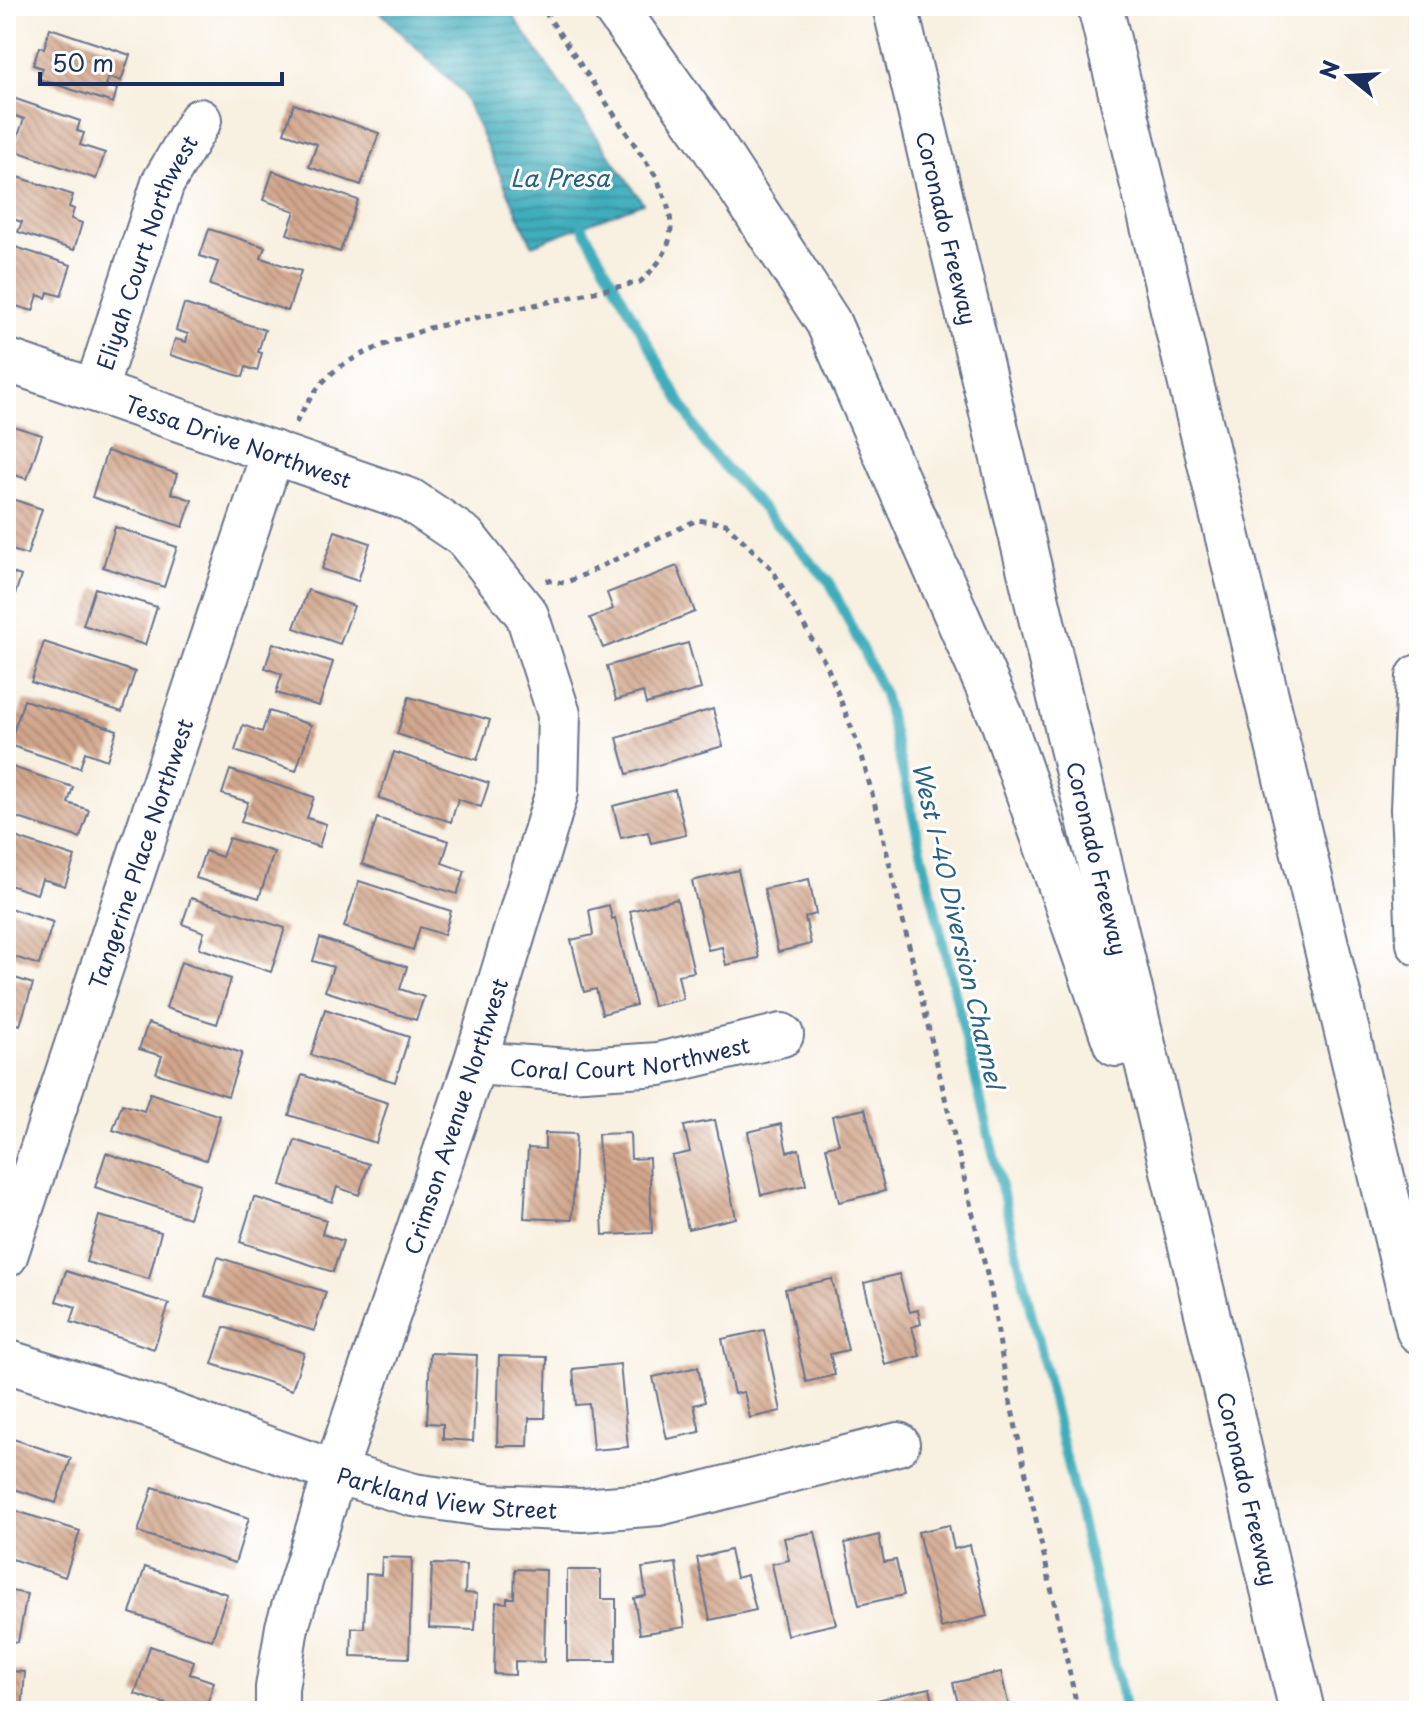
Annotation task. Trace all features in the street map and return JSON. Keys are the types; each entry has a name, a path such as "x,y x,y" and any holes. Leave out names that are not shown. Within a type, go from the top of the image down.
{"highway":[{"path":"614,6 706,135 828,322 1003,721 1086,953 1211,1331"},
{"name":"Coronado Freeway","path":"895,6 1302,1711"},
{"path":"1100,6 1419,1331"},
{"path":"1419,677 1413,809 1419,943"}],"street":[{"name":"Eliyah Court Northwest","path":"96,389 163,183 200,120"},
{"name":"Tessa Drive Northwest","path":"6,360 410,500 465,537"},
{"name":"Tangerine Place Northwest","path":"6,1256 273,452"},
{"name":"Crimson Avenue Northwest","path":"277,1711 277,1688 287,1627 335,1472 475,1063 557,792 559,714 527,615 465,537"},
{"name":"Coral Court Northwest","path":"475,1063 568,1070 659,1064 782,1035"},
{"name":"Parkland View Street","path":"6,1361 157,1409 335,1472 414,1495 491,1506 582,1510 659,1504 898,1444"}],"path":[{"path":"310,429 294,425 308,399 338,368 429,328 640,282 664,256 671,242 672,223 668,202 655,175 541,6"},
{"path":"535,575 564,583 697,520 726,524 772,569 827,666 861,752 881,828 991,1291 1013,1416 1078,1711"}],"water":[{"name":"La Presa","path":"374,6 506,6 643,203 532,245 462,92"}],"building":[{"path":"50,28 130,55 121,81 109,77 106,85 117,89 113,103 39,79 43,68 33,65 39,47 44,48"},
{"path":"7,96 80,121 77,131 84,133 80,145 105,153 96,179 13,150 24,119 6,113"},
{"path":"294,104 379,133 361,185 309,167 317,144 284,133"},
{"path":"273,171 358,200 340,252 287,234 295,211 263,200"},
{"path":"18,177 73,195 69,207 74,209 71,219 82,223 74,250 18,232 22,222 6,217"},
{"path":"209,229 265,247 261,258 301,271 288,311 210,285 218,262 200,256"},
{"path":"6,244 71,265 61,296 48,292 46,298 38,295 33,311 6,303"},
{"path":"184,304 265,330 258,352 262,353 257,371 246,367 243,377 170,355 175,339 186,342 188,334 176,330"},
{"path":"6,424 42,435 27,479 6,472"},
{"path":"107,451 177,474 171,493 192,500 183,527 92,497"},
{"path":"6,497 42,509 27,555 6,548"},
{"path":"115,527 177,547 164,587 103,567"},
{"path":"335,531 370,543 358,581 322,569"},
{"path":"677,566 695,612 603,648 590,618 613,609 607,593"},
{"path":"6,571 21,576 7,619 6,619"},
{"path":"95,588 157,607 145,645 83,625"},
{"path":"308,590 354,606 340,644 294,628"},
{"path":"44,642 135,672 122,712 31,682"},
{"path":"273,643 333,662 319,706 276,693 282,674 265,668"},
{"path":"688,643 701,689 646,704 643,692 616,700 607,666"},
{"path":"409,697 490,720 477,760 397,734"},
{"path":"24,700 117,730 107,760 85,752 80,768 9,745"},
{"path":"713,709 723,746 627,774 617,738"},
{"path":"269,711 311,725 296,771 235,751 243,725 262,732"},
{"path":"394,752 489,783 481,807 458,799 451,822 379,798"},
{"path":"6,765 73,787 68,803 89,810 80,838 6,814"},
{"path":"230,770 314,797 307,818 326,824 319,847 241,822 248,802 222,794"},
{"path":"675,790 686,835 651,843 648,832 621,838 613,806"},
{"path":"377,818 449,841 442,863 465,871 457,894 362,864"},
{"path":"6,834 75,857 65,886 42,879 37,894 6,884"},
{"path":"229,838 274,852 259,898 196,878 205,851 222,857"},
{"path":"738,870 759,958 726,965 722,947 708,950 692,881"},
{"path":"809,879 816,914 805,917 811,944 778,952 764,889"},
{"path":"359,881 451,911 444,935 420,927 413,950 344,927"},
{"path":"191,898 285,928 271,972 199,948 204,932 182,924"},
{"path":"677,899 694,972 678,975 683,999 653,1006 630,911"},
{"path":"609,905 612,919 615,918 636,1005 602,1014 596,989 584,992 571,940 593,935 589,910"},
{"path":"6,907 53,922 39,965 6,954"},
{"path":"320,938 407,967 400,989 424,997 416,1020 325,991 333,967 313,961"},
{"path":"181,962 231,979 217,1024 166,1008"},
{"path":"6,975 33,984 20,1025 6,1020"},
{"path":"325,1009 409,1037 395,1082 311,1055"},
{"path":"148,1023 242,1053 228,1096 156,1073 162,1056 139,1049"},
{"path":"302,1075 388,1103 376,1143 289,1115"},
{"path":"150,1093 220,1116 206,1160 113,1130 122,1104 144,1111"},
{"path":"865,1109 885,1191 839,1202 826,1147 839,1144 832,1116"},
{"path":"715,1120 736,1218 688,1229 672,1156 690,1152 684,1126"},
{"path":"781,1124 787,1152 799,1149 806,1185 761,1195 748,1132"},
{"path":"545,1133 576,1134 572,1220 524,1218 528,1148 545,1149"},
{"path":"630,1133 631,1159 649,1158 652,1233 603,1235 598,1134"},
{"path":"295,1140 369,1164 359,1195 337,1187 332,1202 281,1185"},
{"path":"106,1153 200,1184 189,1218 95,1187"},
{"path":"254,1197 326,1220 322,1234 343,1241 333,1272 240,1242"},
{"path":"99,1216 161,1232 149,1279 86,1262"},
{"path":"218,1257 326,1292 314,1331 205,1296"},
{"path":"66,1271 169,1304 154,1349 71,1322 76,1307 56,1301"},
{"path":"899,1274 910,1312 918,1310 921,1324 912,1327 920,1356 885,1365 864,1283"},
{"path":"832,1279 848,1350 830,1354 835,1375 806,1382 785,1289"},
{"path":"224,1327 304,1353 292,1390 212,1364"},
{"path":"764,1330 781,1411 750,1418 744,1392 734,1394 722,1339"},
{"path":"430,1353 477,1355 473,1441 443,1439 443,1424 427,1423"},
{"path":"499,1356 547,1357 545,1418 529,1418 528,1446 497,1446"},
{"path":"620,1364 628,1447 593,1450 589,1404 576,1405 573,1369"},
{"path":"698,1367 705,1402 694,1405 700,1432 667,1439 653,1377"},
{"path":"7,1437 71,1458 56,1503 6,1486"},
{"path":"153,1487 249,1518 235,1563 138,1532"},
{"path":"7,1508 80,1531 65,1577 6,1557"},
{"path":"949,1525 954,1549 970,1545 987,1616 941,1628 918,1532"},
{"path":"815,1532 836,1624 787,1635 772,1564 789,1560 784,1538"},
{"path":"879,1535 884,1562 896,1560 904,1595 859,1605 845,1543"},
{"path":"730,1550 736,1578 747,1575 756,1610 710,1620 697,1558"},
{"path":"382,1557 412,1558 409,1658 351,1656 352,1628 364,1628 366,1574 381,1575"},
{"path":"676,1563 685,1627 640,1634 634,1598 646,1596 642,1568"},
{"path":"432,1564 466,1565 465,1593 477,1594 475,1630 429,1628"},
{"path":"145,1567 227,1594 212,1640 130,1613"},
{"path":"515,1569 546,1570 544,1662 515,1661 515,1675 494,1674 496,1602 507,1603 507,1598 514,1598"},
{"path":"567,1570 601,1570 601,1599 616,1599 616,1661 567,1661"},
{"path":"6,1590 27,1594 18,1642 6,1640"},
{"path":"150,1646 194,1661 190,1674 214,1682 205,1711 188,1711 135,1694"},
{"path":"6,1671 25,1672 22,1711 6,1711"},
{"path":"1001,1672 1010,1711 960,1711 953,1683"},
{"path":"930,1688 935,1711 880,1711 877,1700"}],"waterway":[{"name":"West I-40 Diversion Channel","path":"582,226 705,445 830,583 884,694 1126,1711"}]}
